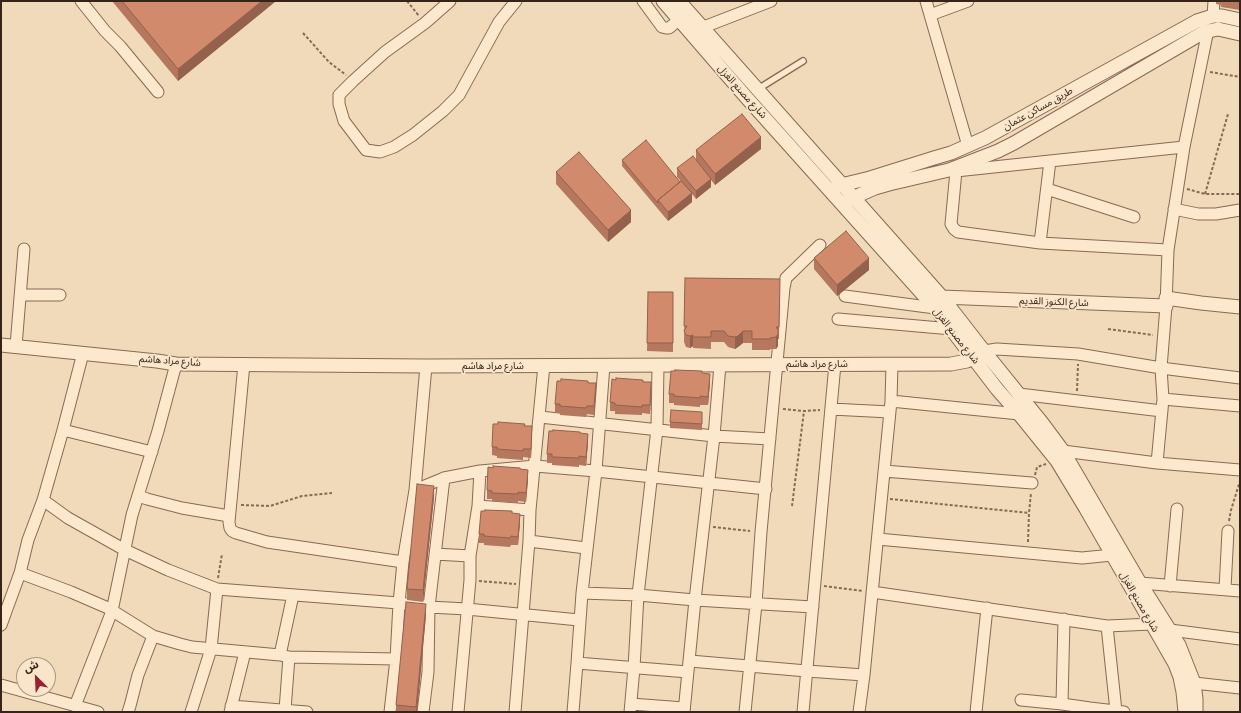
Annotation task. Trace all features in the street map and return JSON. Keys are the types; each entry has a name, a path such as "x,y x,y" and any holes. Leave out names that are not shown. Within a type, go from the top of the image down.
{"street":[{"path":"81,1 158,92"},
{"path":"450,1 424,23 385,52 338,95 344,120 366,150 380,152 394,147 413,135 443,111 459,95 499,22 516,1"},
{"path":"643,1 662,27 669,28 683,16"},
{"name":"شارع مصنع الغزل","path":"663,1 683,16 757,90 843,184 978,354 997,389 1060,456 1179,645 1194,683 1196,712"},
{"name":"شارع مصنع الغزل","path":"679,1 683,16"},
{"path":"696,30 771,1"},
{"path":"926,1 968,146"},
{"path":"930,15 968,1"},
{"path":"1213,16 1214,1"},
{"name":"طريق مساكن عثمان","path":"841,204 854,197 873,183 968,146 1002,129 1197,21 1213,16 1222,16 1240,20"},
{"name":"شارع مصنع الغزل","path":"696,30 746,97 841,204 938,303 952,329 1019,394 1043,424 1086,509 1175,664 1184,692 1185,712"},
{"path":"1157,463 1163,399 1161,368 1168,250 1184,147 1208,30 1218,30 1240,34"},
{"name":"طريق مساكن عثمان","path":"828,188 843,184 896,182 956,169 1014,143 1208,30"},
{"path":"746,97 757,90"},
{"path":"1168,250 1040,243 958,232 951,224 956,169 1184,147"},
{"path":"1040,243 1050,161"},
{"path":"1047,189 1134,217"},
{"path":"1174,210 1198,214 1216,214 1240,210"},
{"path":"745,712 777,364 780,288 786,278 820,245"},
{"path":"16,346 24,249"},
{"path":"21,295 60,295"},
{"path":"845,296 938,303"},
{"name":"شارع الكنوز القديم","path":"938,303 1166,302 1201,303 1240,307"},
{"path":"838,319 952,329"},
{"name":"شارع مراد هاشم","path":"1,345 176,364 426,366 959,364 967,362 978,354"},
{"path":"978,354 997,350 1078,354 1161,368 1240,378"},
{"path":"1,625 20,573 28,540 43,500 63,430 82,353"},
{"path":"75,706 112,611 132,515 152,452 176,364"},
{"path":"244,364 229,516 230,528 232,531 267,542 404,562"},
{"path":"658,365 657,429 638,595 630,708 684,710 714,436 720,364"},
{"path":"803,712 835,364"},
{"path":"859,712 878,539 891,401 892,364"},
{"path":"572,712 586,548 596,471 604,365"},
{"path":"390,712 396,659 399,603 415,490 426,366"},
{"path":"515,712 524,615 530,510 544,366"},
{"path":"1019,394 1162,411"},
{"path":"1163,399 1240,406"},
{"path":"891,401 1019,414"},
{"path":"831,409 890,412"},
{"path":"540,417 714,436 770,439"},
{"path":"63,430 152,452"},
{"path":"1060,456 1240,470"},
{"path":"415,490 444,478 480,471 535,466 766,489"},
{"path":"458,712 470,580 470,556 478,506 480,471"},
{"path":"884,471 1032,483"},
{"path":"423,712 428,672 429,607 444,478"},
{"path":"139,496 182,508 229,516"},
{"path":"43,500 68,518 125,550 168,570 217,589 399,603 579,620"},
{"path":"478,506 530,510"},
{"path":"1170,586 1177,509"},
{"path":"1225,589 1228,531"},
{"path":"878,539 1082,558 1112,555"},
{"path":"529,541 586,548"},
{"path":"435,554 470,556"},
{"path":"20,573 71,592 112,611 153,636 192,647 285,656 396,659"},
{"path":"1140,583 1240,591"},
{"path":"191,712 211,649 217,589"},
{"path":"872,592 1107,626 1152,624"},
{"path":"582,593 638,595 813,607"},
{"path":"285,710 285,656 293,595"},
{"path":"976,712 987,608"},
{"path":"1062,704 1064,619"},
{"path":"1021,700 1062,704 1090,710 1120,711 1107,626"},
{"path":"1170,630 1240,639"},
{"path":"128,712 138,675 153,636"},
{"path":"244,652 230,709 307,712"},
{"path":"577,663 634,668 750,666 864,675"},
{"path":"1194,683 1240,688"},
{"path":"1,685 98,712"}],"lane":[{"path":"757,90 803,61"}],"path":[{"path":"407,1 424,23"},
{"path":"303,33 329,62 353,81"},
{"path":"1200,70 1240,77"},
{"path":"1205,194 1228,114"},
{"path":"1178,186 1205,194 1240,194"},
{"path":"1108,329 1164,336"},
{"path":"1077,401 1078,354"},
{"path":"773,408 804,411 831,409"},
{"path":"792,506 804,411"},
{"path":"1027,553 1028,512 1032,483 1037,467 1060,456"},
{"path":"1228,531 1231,510 1240,480"},
{"path":"230,504 270,506 302,496 332,493"},
{"path":"881,498 1028,512"},
{"path":"704,526 761,532"},
{"path":"219,574 222,554"},
{"path":"470,580 526,585"},
{"path":"815,585 872,592"}],"building":[{"path":"122,1 262,1 178,69"},
{"path":"742,114 761,137 715,174 696,150"},
{"path":"646,140 680,182 658,200 658,203 622,160"},
{"path":"579,152 631,210 608,230 556,172"},
{"path":"693,156 711,179 696,191 677,168"},
{"path":"681,181 692,193 668,212 658,200"},
{"path":"846,231 869,258 837,285 814,258"},
{"path":"685,278 780,279 779,327 776,327 778,334 776,337 770,339 752,339 752,331 743,331 735,337 728,336 724,331 711,331 711,337 693,337 693,335 686,335 684,331 687,326 684,326"},
{"path":"648,292 673,292 673,343 647,343"},
{"path":"671,371 702,371 702,373 710,374 708,397 700,396 700,398 674,396 674,394 669,394"},
{"path":"616,378 651,382 650,405 642,405 642,407 615,405 615,403 610,402 612,379 616,380"},
{"path":"561,379 596,383 594,406 587,406 586,408 560,406 560,404 555,404 557,381 561,381"},
{"path":"671,410 702,412 702,424 670,422"},
{"path":"498,422 532,426 531,449 523,449 523,451 497,449 497,447 492,447 493,424 498,424"},
{"path":"553,430 588,434 586,457 552,457 552,454 547,454 549,431"},
{"path":"493,466 528,470 526,493 492,493 492,491 487,490 488,467 493,468"},
{"path":"417,484 434,486 423,590 407,589"},
{"path":"481,511 512,511 512,513 520,514 518,537 511,536 510,538 484,536 484,534 479,534"},
{"path":"406,602 426,604 416,707 396,705"}]}
